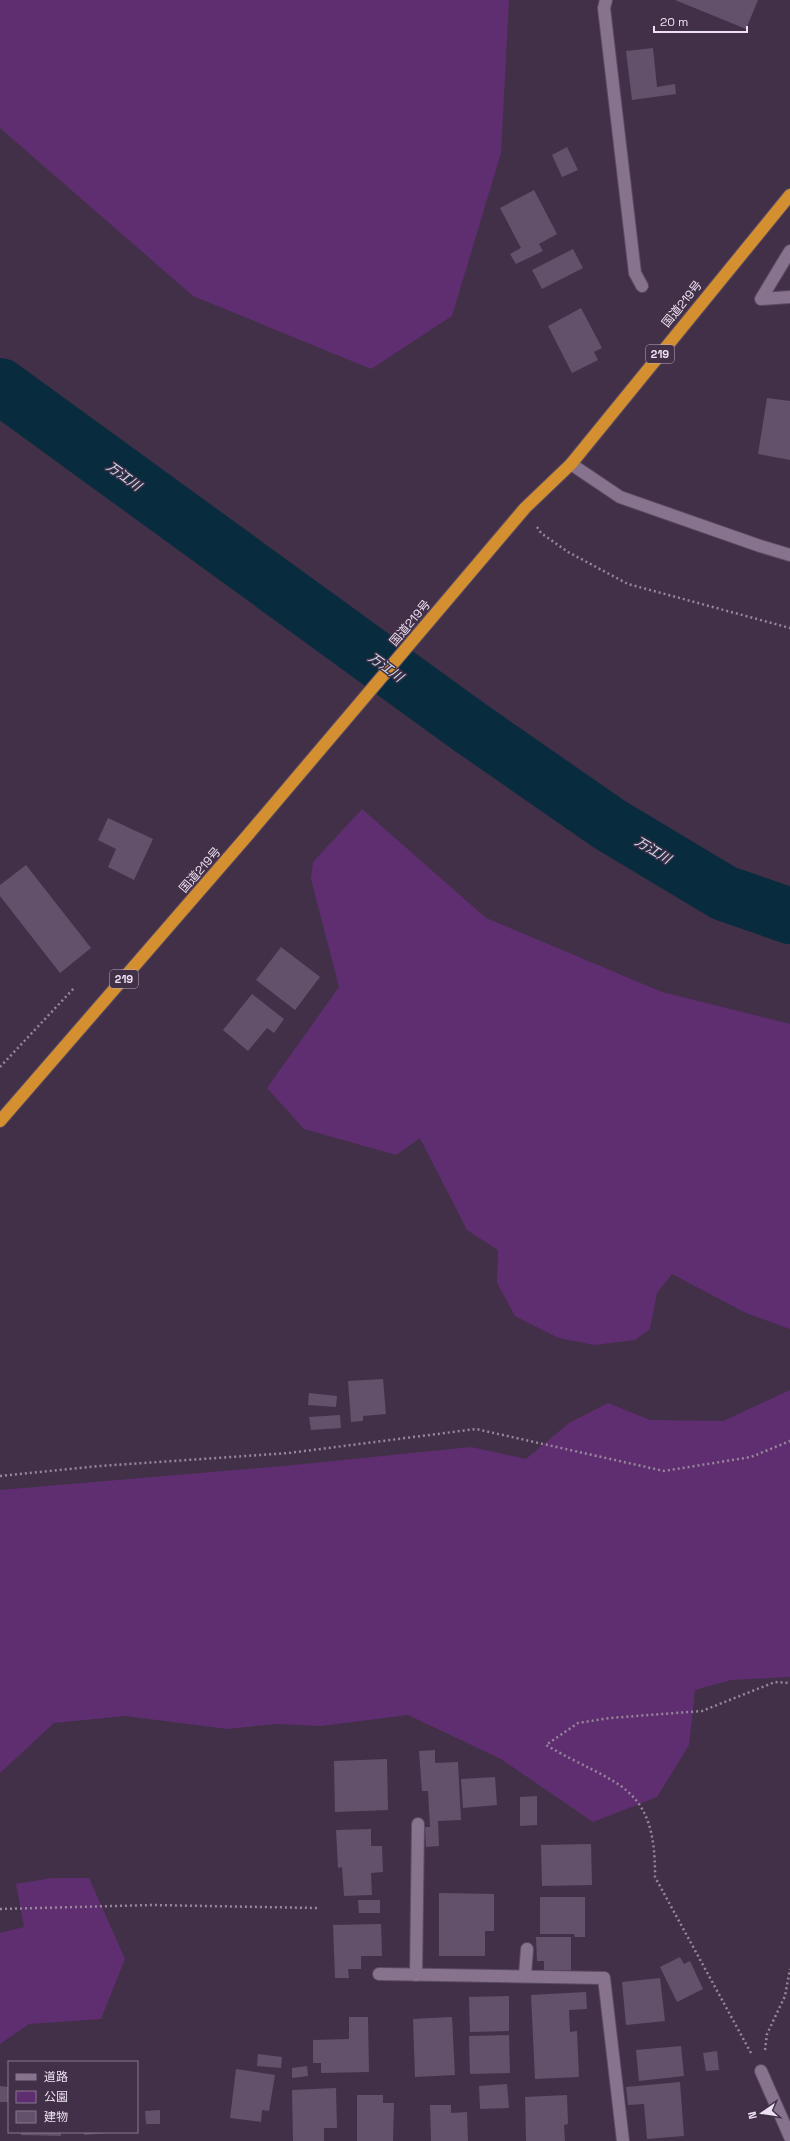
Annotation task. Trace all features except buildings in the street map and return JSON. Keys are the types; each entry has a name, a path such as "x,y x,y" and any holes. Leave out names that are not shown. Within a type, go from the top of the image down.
{"highway":[{"name":"国道219号","path":"0,1121 248,836 525,508 571,464 789,198"}],"street":[{"path":"606,0 604,8 635,274 642,286"},
{"path":"790,251 761,299 790,297"},
{"path":"571,464 620,497 790,555"},
{"path":"416,1975 418,1824"},
{"path":"525,1975 527,1949"},
{"path":"379,1974 525,1975 604,1978 623,2141"},
{"path":"761,2071 790,2137"}],"path":[{"path":"525,508 541,533 568,552 628,584 790,628"},
{"path":"0,1067 74,987"},
{"path":"0,1476 100,1466 289,1453 476,1429 664,1471 751,1457 790,1441"},
{"path":"761,2071 655,1877 655,1854 651,1827 642,1806 630,1792 609,1778 573,1761 546,1745 578,1723 610,1718 702,1711 775,1682 790,1683"},
{"path":"0,1909 152,1905 317,1908"},
{"path":"761,2071 767,2034 785,1996 790,1969"}],"green space":[{"path":"0,0 509,0 501,153 452,316 371,369 193,296 0,128"},
{"path":"362,809 486,918 662,992 790,1024 790,1329 746,1313 672,1274 657,1293 650,1329 635,1340 594,1345 559,1338 515,1316 497,1283 498,1250 467,1230 420,1138 396,1155 304,1129 267,1088 339,987 311,879 313,862"},
{"path":"790,1390 790,1677 731,1680 695,1690 689,1745 657,1797 593,1822 501,1759 408,1715 321,1726 276,1724 228,1729 125,1716 54,1723 0,1773 0,1490 284,1466 471,1447 526,1459 569,1423 608,1403 650,1420 723,1421"},
{"path":"52,1878 89,1878 125,1959 101,2019 29,2024 0,2044 0,1933 24,1927 16,1884"}],"waterway":[{"name":"万江川","path":"0,386 468,726 609,824 724,893 790,916"}]}
